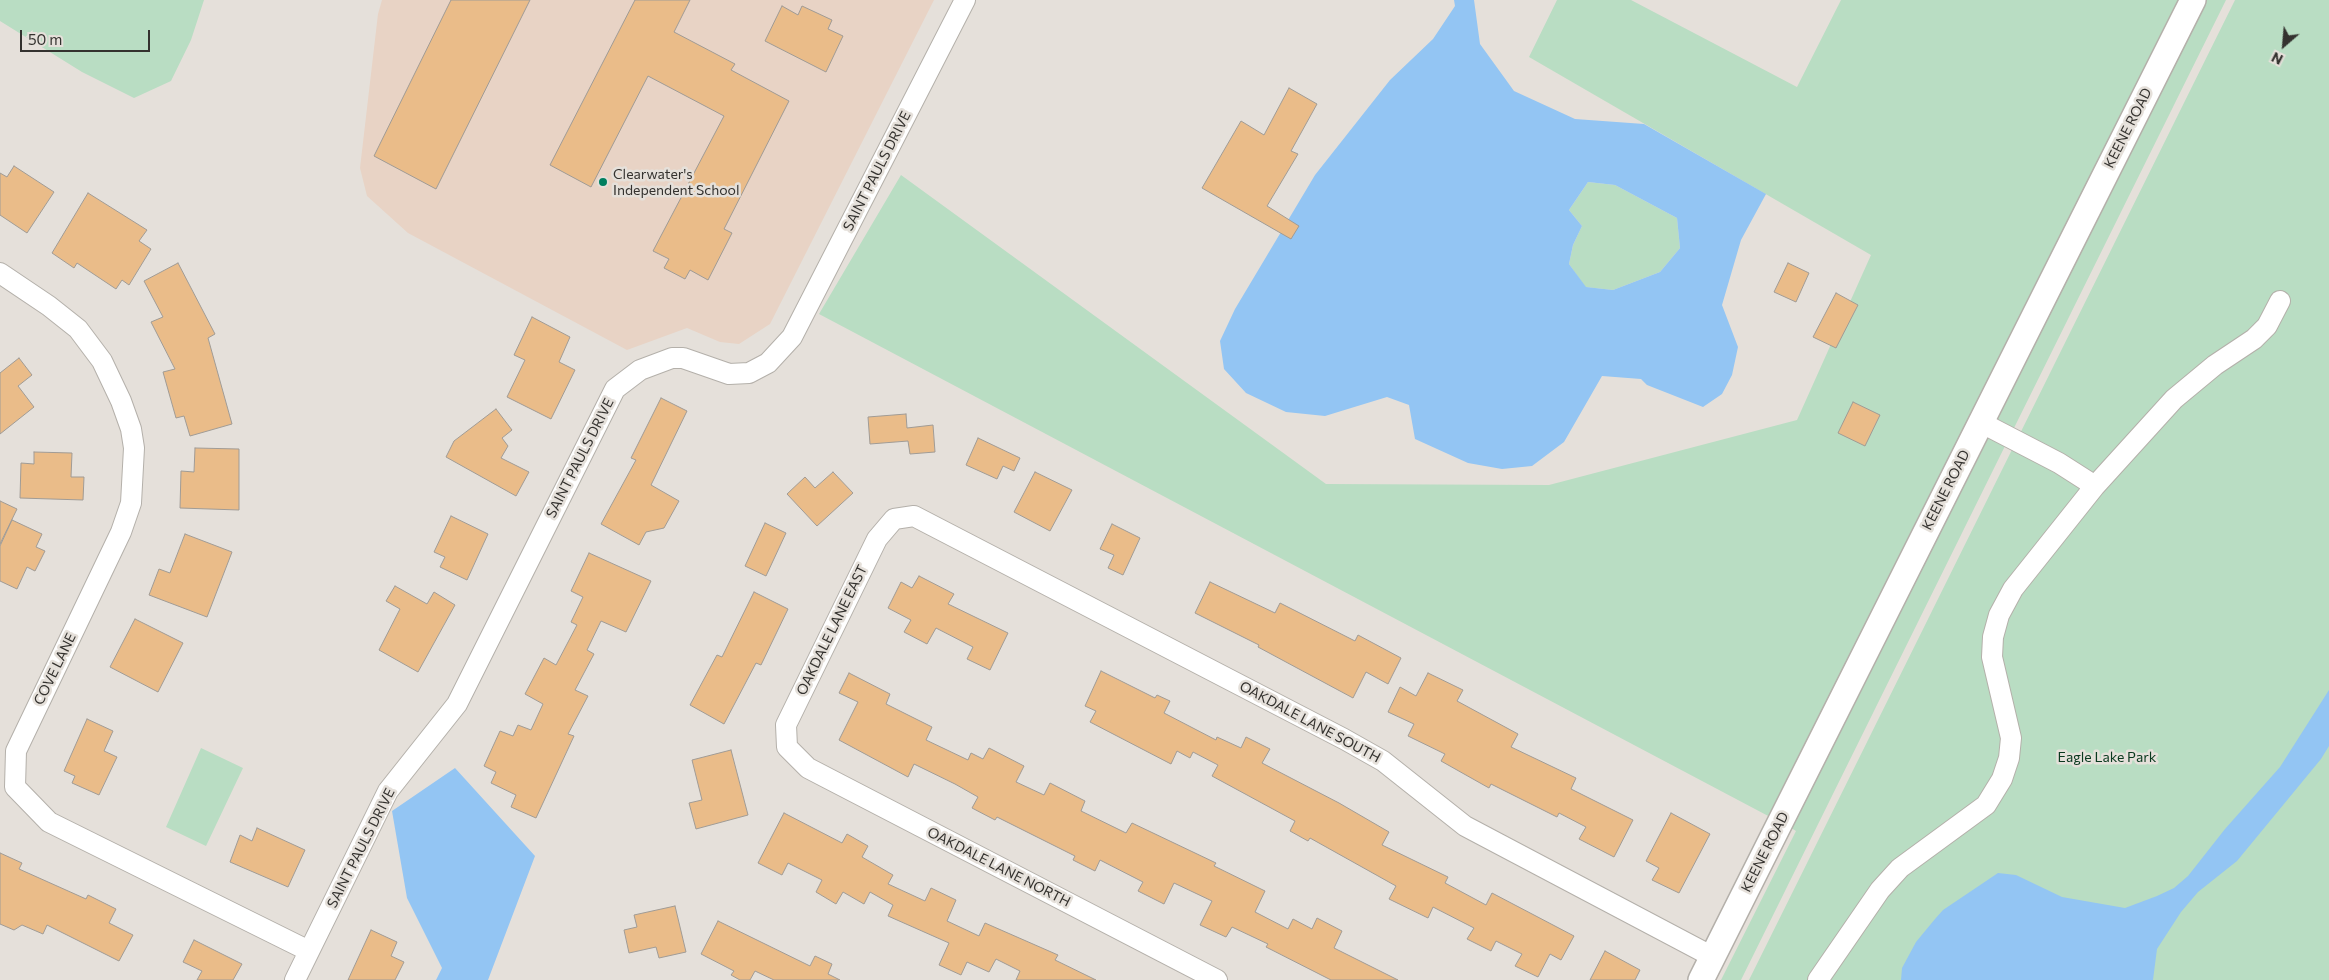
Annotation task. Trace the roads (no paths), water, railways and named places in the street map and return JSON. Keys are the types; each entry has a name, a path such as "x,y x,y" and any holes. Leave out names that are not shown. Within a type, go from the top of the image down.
{"main road":[{"name":"KEENE ROAD","path":"1701,980 2193,0"}],"street":[{"name":"SAINT PAULS DRIVE","path":"295,980 388,791 458,704 615,389 640,370 672,358 683,358 729,374 749,373 768,363 792,337 965,0"},
{"name":"COVE LANE","path":"0,274 49,306 78,329 102,360 121,400 131,429 134,448 131,503 123,525 16,751 15,787 48,822 309,951"},
{"path":"1818,980 1880,890 1900,868 1986,805 2002,779 2010,758 2011,738 1992,657 1992,637 1999,615 2013,589 2095,486 2174,399 2215,365 2254,339 2268,326 2280,301"},
{"path":"1980,422 2059,463 2095,486"},
{"name":"OAKDALE LANE SOUTH","path":"894,518 914,516 1344,739 1383,761 1465,826 1713,957"},
{"name":"OAKDALE LANE EAST","path":"787,747 786,725 876,539 894,518"},
{"name":"OAKDALE LANE NORTH","path":"787,747 808,768 1217,980"}],"water":[{"path":"1454,0 1474,0 1480,44 1514,91 1575,119 1644,124 1766,194 1741,240 1722,305 1738,347 1732,375 1722,394 1703,407 1647,385 1641,379 1602,376 1564,442 1532,466 1502,469 1468,463 1415,439 1409,405 1387,397 1325,416 1286,412 1246,393 1224,369 1220,341 1235,309 1315,175 1390,80 1433,39 1455,6","holes":["1588,182 1615,185 1677,218 1680,248 1660,272 1613,290 1586,287 1569,264 1573,245 1582,226 1569,210"]},
{"path":"2329,690 2329,746 2321,759 2237,861 2198,892 2181,912 2157,949 2153,980 1901,980 1902,968 1916,942 1943,910 1998,873 2016,875 2062,897 2125,908 2174,888 2188,876 2225,829 2280,767"},
{"path":"455,768 535,856 488,980 436,980 442,968 407,898 392,811"}],"place":[{"name":"Clearwater's Independent School","path":"603,182"}],"park label":[{"name":"Eagle Lake Park","path":"2107,757"}]}
